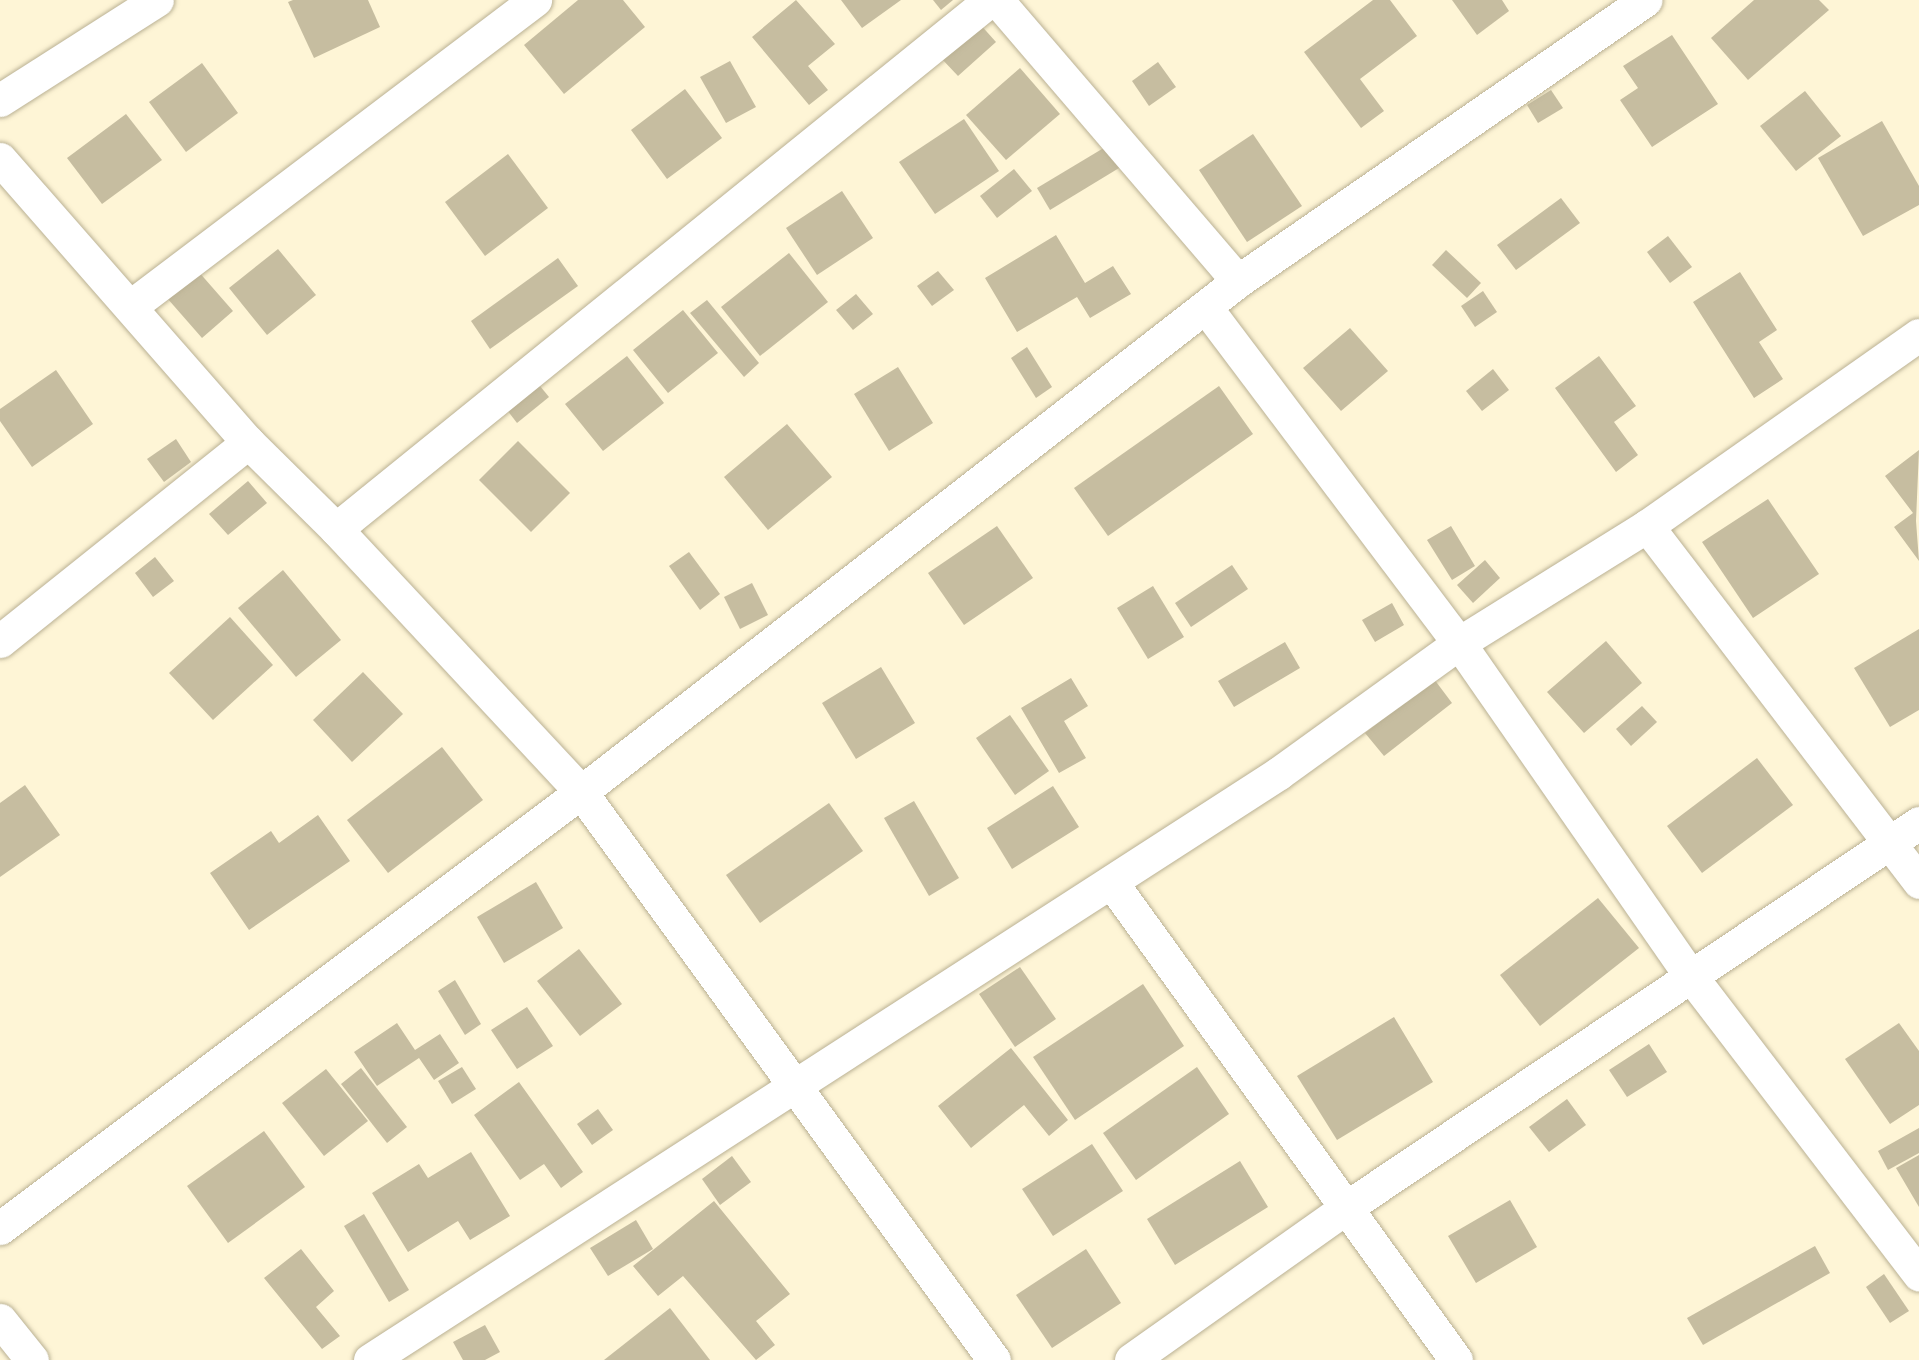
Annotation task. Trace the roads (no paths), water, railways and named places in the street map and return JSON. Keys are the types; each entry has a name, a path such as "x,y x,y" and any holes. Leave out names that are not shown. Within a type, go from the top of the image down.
{"street":[{"path":"0,100 157,0"},
{"path":"131,306 535,0"},
{"path":"336,529 990,0"},
{"path":"998,0 1238,281"},
{"path":"0,1228 581,792 1207,309 1238,281 1645,0"},
{"path":"0,159 248,442 336,529 581,792 994,1360"},
{"path":"1207,309 1459,643 1690,975 1919,1274"},
{"path":"370,1360 796,1088 1280,773 1459,643 1647,526 1919,336"},
{"path":"0,641 248,442"},
{"path":"1647,526 1919,882"},
{"path":"1131,1360 1347,1207 1919,823"},
{"path":"1112,883 1456,1360"},
{"path":"0,1320 32,1360"}]}
